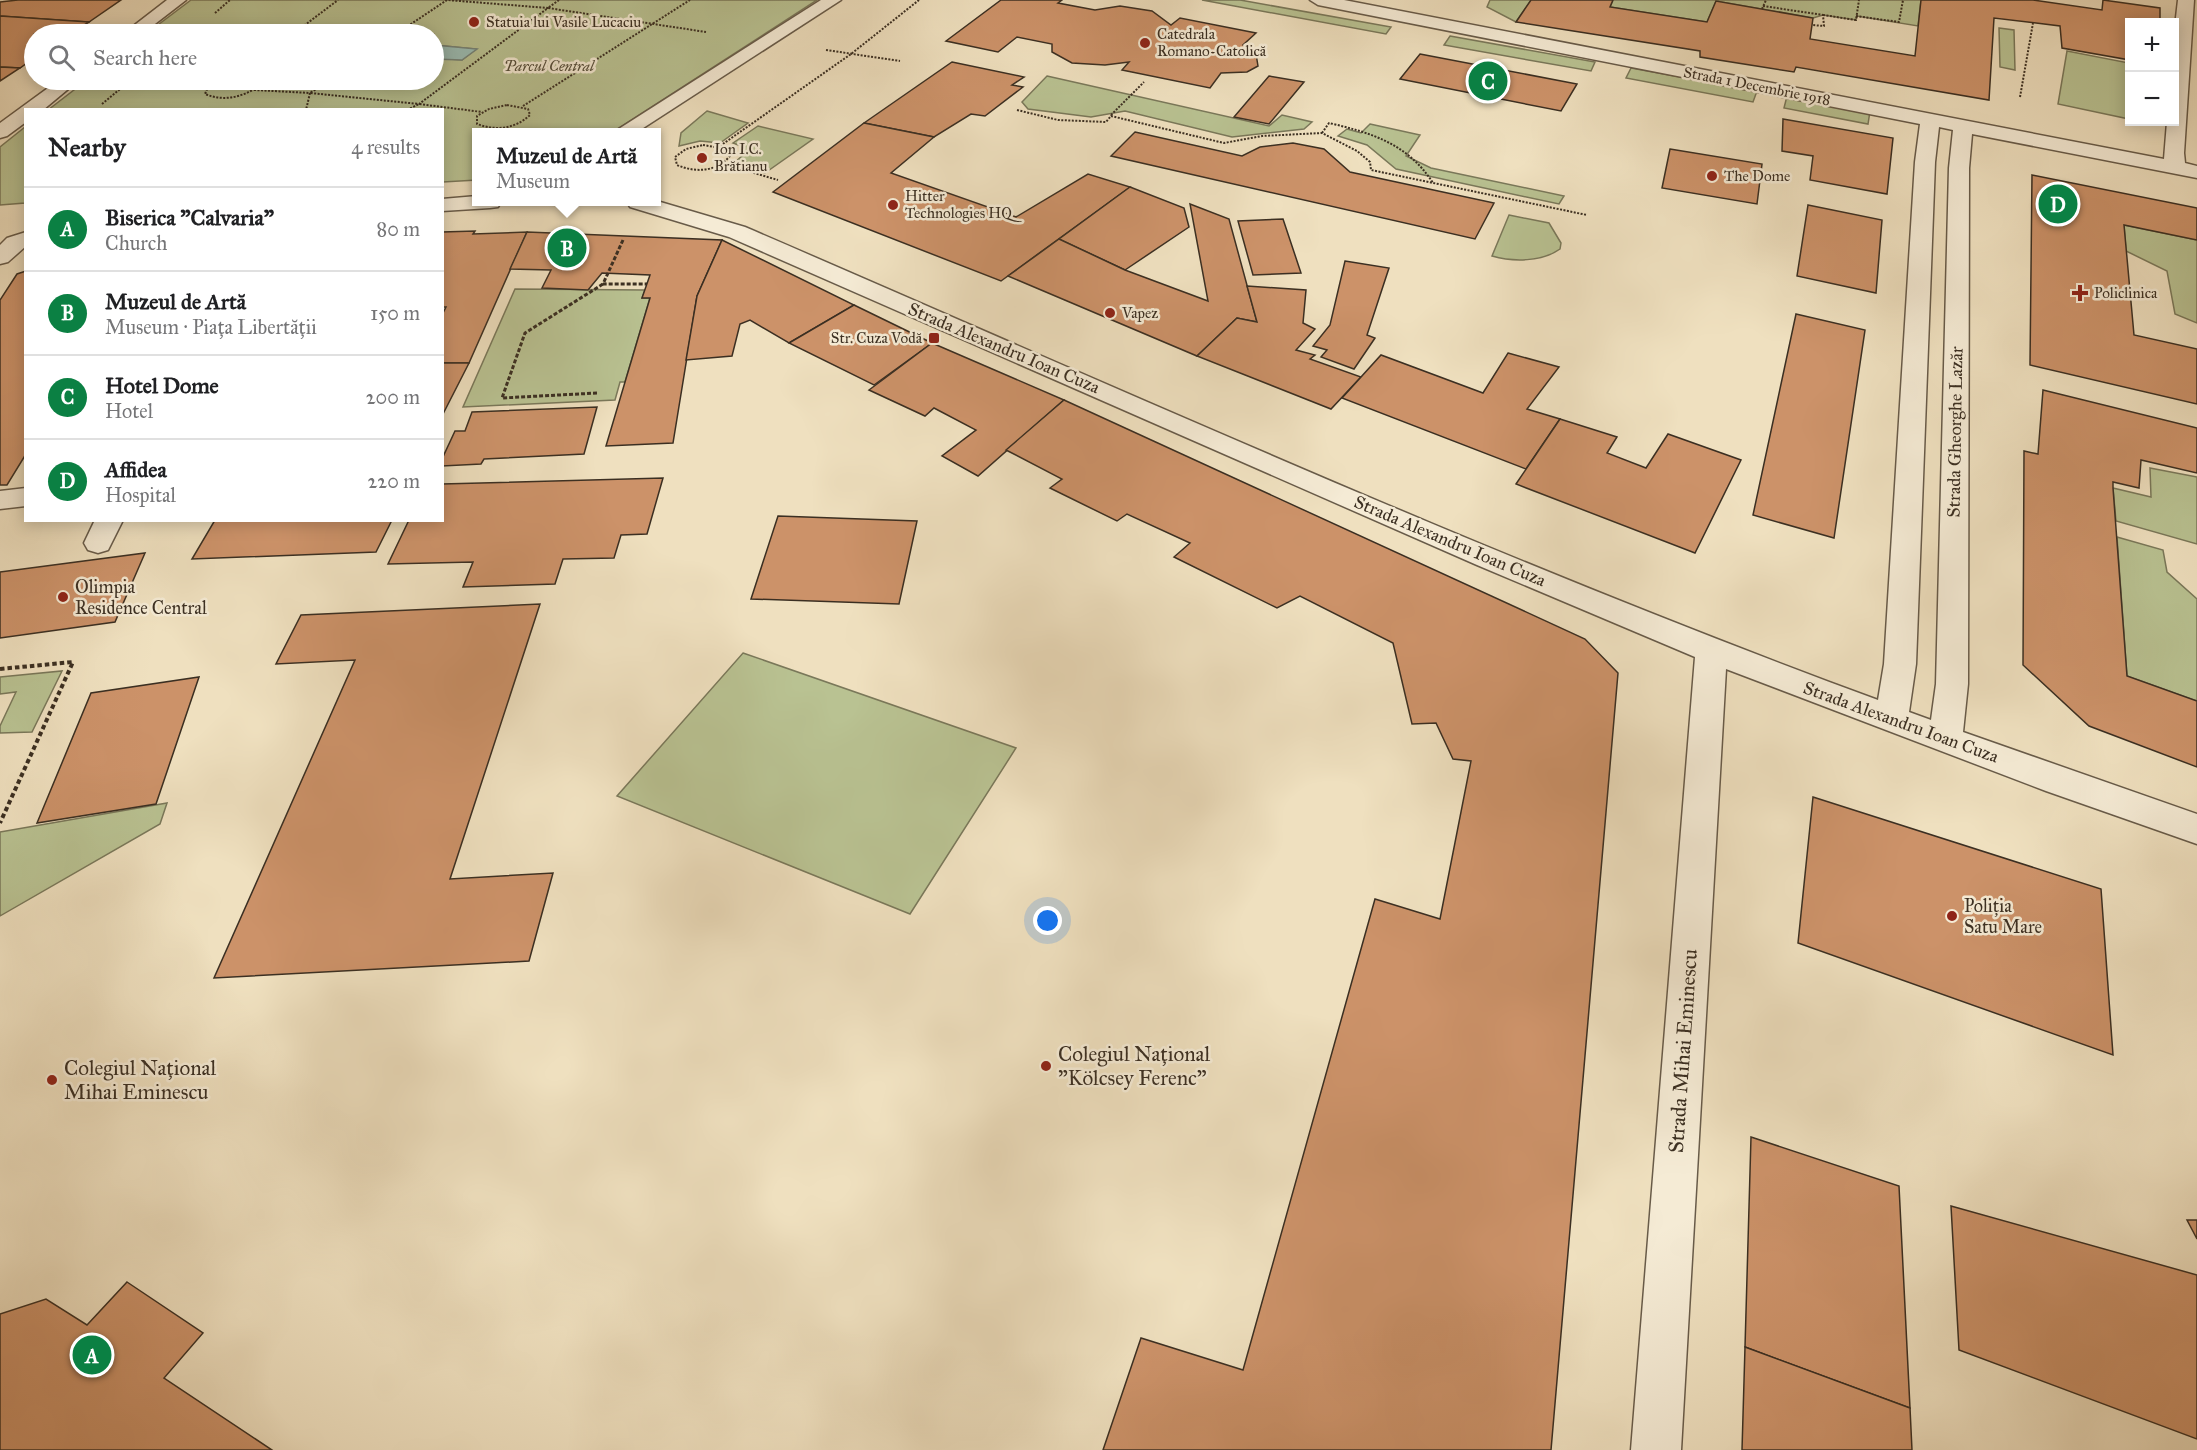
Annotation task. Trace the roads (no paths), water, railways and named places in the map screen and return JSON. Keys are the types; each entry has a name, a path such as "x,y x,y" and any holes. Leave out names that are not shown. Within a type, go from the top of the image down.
{"street":[{"path":"145,24 178,0"},
{"path":"630,128 832,0"},
{"name":"Strada 1 Decembrie 1918","path":"1318,0 2197,172"},
{"path":"2175,167 2174,153 2190,33 2186,0"},
{"path":"1441,23 1451,6"},
{"path":"1398,33 1410,17"},
{"path":"33,108 57,90"},
{"path":"0,132 24,114"},
{"path":"1891,719 1900,664 1925,162 1930,120"},
{"name":"Strada Gheorghe Lazăr","path":"1945,739 1952,684 1959,168 1963,126"},
{"path":"444,204 472,202"},
{"name":"Strada Alexandru Ioan Cuza","path":"656,206 715,223 1488,558 1711,651 1945,739 2197,829"},
{"path":"0,257 15,243 17,229"},
{"path":"0,500 24,497"},
{"name":"Strada Mihai Eminescu","path":"1656,1450 1711,651"}],"water":[{"path":"444,46 477,49 462,60 444,59"}],"place":[{"name":"Statuia lui Vasile Lucaciu","path":"474,22"},
{"name":"Catedrala Romano-Catolică","path":"1145,43"},
{"name":"Hotel Dome","path":"1488,81"},
{"name":"Ion I.C. Brătianu","path":"702,158"},
{"name":"The Dome","path":"1712,176"},
{"name":"Affidea","path":"2058,204"},
{"name":"Hitter Technologies HQ","path":"893,205"},
{"name":"Muzeul de Artă","path":"567,248"},
{"name":"Policlinica","path":"2080,293"},
{"name":"Vapez","path":"1110,313"},
{"name":"Str. Cuza Vodă","path":"934,338"},
{"name":"Olimpia Residence Central","path":"63,597"},
{"name":"Poliția Satu Mare","path":"1952,916"},
{"name":"Colegiul Național \"Kölcsey Ferenc\"","path":"1046,1066"},
{"name":"Colegiul Național Mihai Eminescu","path":"52,1080"},
{"name":"Biserica \"Calvaria\"","path":"92,1355"}],"park label":[{"name":"Parcul Central","path":"549,66"}]}
